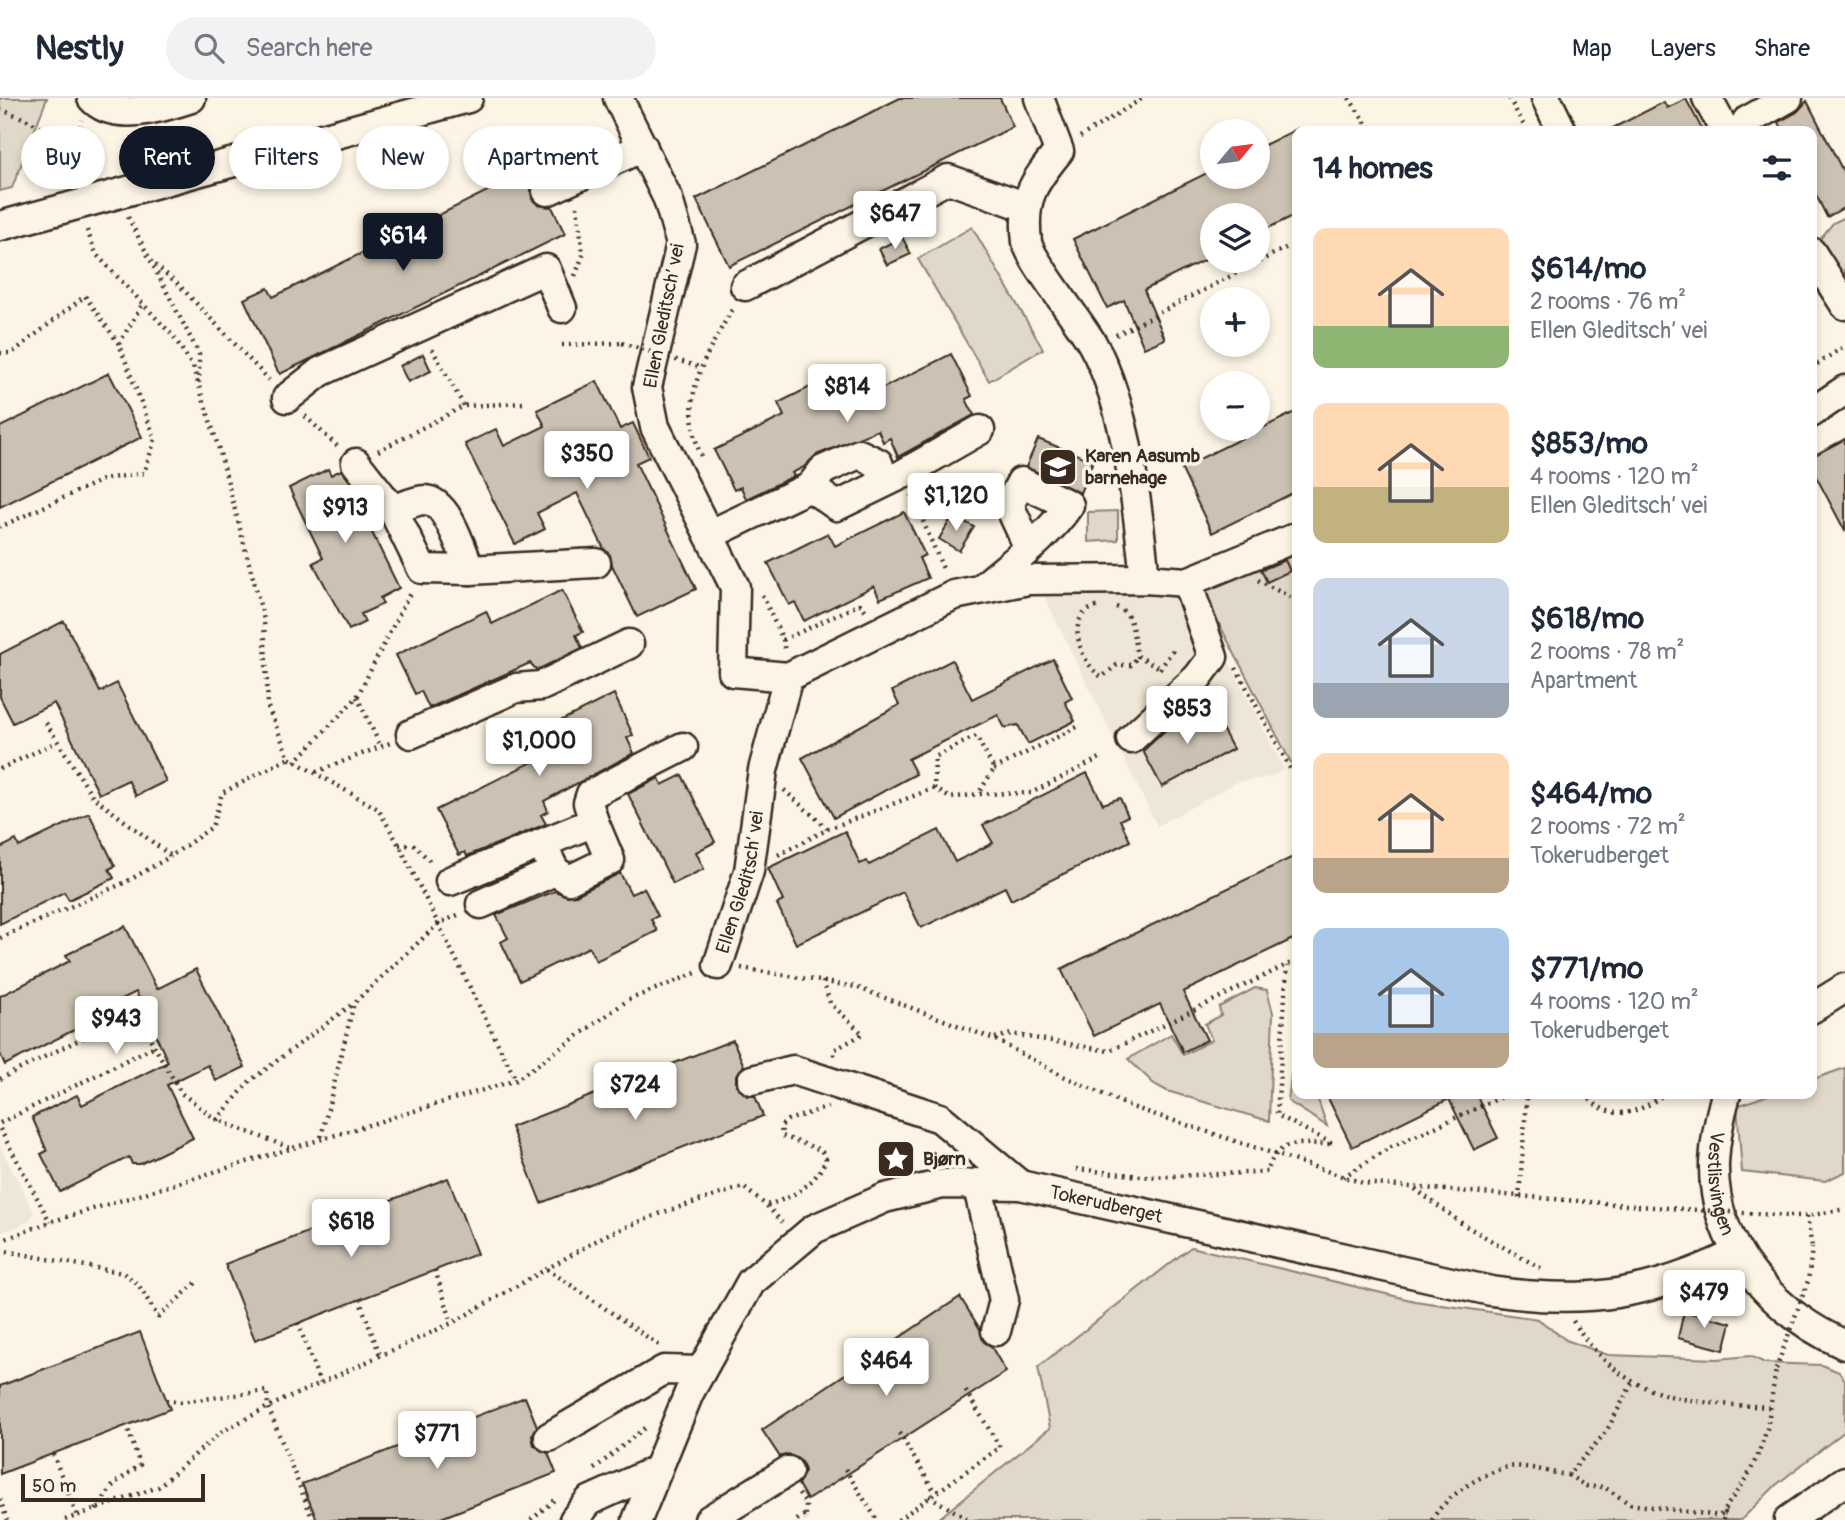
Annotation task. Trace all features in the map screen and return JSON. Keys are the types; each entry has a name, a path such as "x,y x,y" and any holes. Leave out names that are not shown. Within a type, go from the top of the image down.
{"street":[{"path":"94,100 118,110 140,110 165,107 191,98"},
{"name":"Ellen Gleditsch’ vei","path":"618,98 668,200 681,244 646,387 654,427 735,587 733,672 788,677 763,770 749,871 718,965"},
{"path":"1039,98 1059,151 1044,169 1024,206 1028,246 1094,346 1125,441 1145,579"},
{"path":"1546,98 1560,126"},
{"path":"1707,98 1722,126"},
{"path":"0,226 451,100"},
{"path":"1744,126 1746,121 1776,101"},
{"path":"623,156 643,147"},
{"path":"745,286 948,179 1024,206"},
{"path":"1817,262 1845,306"},
{"path":"286,398 320,372 545,270 562,308"},
{"path":"1817,409 1845,390"},
{"path":"810,487 837,506 980,430"},
{"path":"709,535 810,487 823,470 859,454 878,463 893,478"},
{"path":"356,463 393,510 422,569 470,570 596,563"},
{"path":"393,510 423,500 438,504 450,523 470,570"},
{"path":"967,592 1028,580 1145,579 1187,582 1232,566 1292,539"},
{"path":"788,677 884,629 967,592 1029,548"},
{"path":"1131,738 1198,677 1213,657 1187,582"},
{"path":"411,734 516,688 541,686 629,644"},
{"path":"542,845 555,871 569,880 610,860 588,803 591,794 683,747"},
{"path":"450,881 594,822"},
{"path":"481,904 555,871"},
{"path":"1817,1005 1845,988"},
{"path":"751,1080 793,1070 834,1086 867,1093 940,1118 1020,1185"},
{"name":"Vestlisvingen","path":"1725,1099 1717,1136 1716,1191 1737,1252 1783,1308 1806,1325 1845,1345"},
{"path":"977,1183 1004,1300 996,1331"},
{"name":"Tokerudberget","path":"637,1520 701,1371 751,1282 814,1229 885,1198 943,1184 1020,1185 1491,1291 1566,1299 1658,1285 1690,1276 1737,1252"},
{"path":"549,1437 664,1370 701,1371"},
{"path":"574,1520 589,1501 657,1470"},
{"path":"709,1520 788,1471"},
{"path":"1789,1520 1845,1481"}],"path":[{"path":"1059,151 1143,98"},
{"path":"1349,98 1368,126"},
{"path":"1510,98 1524,126"},
{"path":"80,126 94,100"},
{"path":"0,110 38,126"},
{"path":"560,189 577,204 583,255 562,308"},
{"path":"126,213 199,354 199,384"},
{"path":"87,230 96,254 186,353 199,384 264,620 268,707 289,758 378,808 400,845 516,1080"},
{"path":"1094,346 1292,245"},
{"path":"155,265 237,344 286,398 356,463 464,406 524,403"},
{"path":"704,464 694,439 691,397 699,367 745,286"},
{"path":"0,354 12,353 85,296 119,344 155,439 144,473 104,479 0,527"},
{"path":"119,344 143,303"},
{"path":"440,341 432,349 464,406"},
{"path":"562,345 622,343 699,367"},
{"path":"1817,364 1845,346"},
{"path":"893,478 967,592"},
{"path":"1232,566 1292,598"},
{"path":"295,762 357,697 422,569"},
{"path":"756,583 783,640 788,677"},
{"path":"783,640 860,604 884,629"},
{"path":"1100,606 1085,614 1075,635 1077,645 1095,673 1102,677 1116,665 1131,665 1138,656 1131,621 1122,609 1109,604"},
{"path":"1138,656 1160,668"},
{"path":"1235,667 1292,772"},
{"path":"357,697 381,747"},
{"path":"46,723 93,797 171,856"},
{"path":"978,794 994,769 1079,726"},
{"path":"316,772 411,734"},
{"path":"934,788 935,757 976,736 994,769"},
{"path":"0,769 56,742"},
{"path":"934,788 950,798 978,794 1031,793 1101,757"},
{"path":"0,938 125,882 171,856 212,827 222,793 289,758"},
{"path":"763,770 828,828"},
{"path":"749,871 828,828 934,788"},
{"path":"400,845 414,845 450,881"},
{"path":"218,1120 250,1081 354,1003 438,924 481,904"},
{"path":"994,1038 1011,1034 1109,1051 1292,963"},
{"path":"0,1241 50,1222 516,1080 628,1000 718,965 856,987 994,1038 1061,1075 1132,1107 1343,1178 1414,1189 1519,1198 1790,1216 1807,1216 1845,1209"},
{"path":"1069,1169 1150,1177 1241,1175 1267,1172 1272,1155 1283,1146 1333,1144 1278,1115 1287,966"},
{"path":"766,1205 790,1199 822,1168 826,1159 821,1150 782,1136 781,1126 788,1120 825,1109 837,1102 834,1050 863,1034 830,1003 823,981"},
{"path":"321,1138 354,1003"},
{"path":"0,1079 135,1012 181,1093 218,1120 295,1149"},
{"path":"0,1123 153,1047"},
{"path":"1343,1178 1389,1148 1497,1099"},
{"path":"1519,1198 1527,1099"},
{"path":"1590,1099 1610,1114 1623,1114 1657,1099"},
{"path":"0,1129 50,1222"},
{"path":"65,1520 158,1487 221,1432 268,1407 452,1323 606,1235 667,1211 743,1187 766,1205 788,1228"},
{"path":"1414,1189 1464,1225 1535,1263 1566,1299 1604,1363 1632,1383 1661,1394 1715,1404 1769,1407"},
{"path":"1432,1520 1438,1509 1471,1484 1509,1467 1568,1475 1586,1486 1604,1487 1630,1504 1721,1518 1750,1472 1768,1429 1776,1369 1808,1281 1812,1248 1807,1216"},
{"path":"0,1250 123,1273 138,1283 158,1317 196,1283 199,1286"},
{"path":"547,1269 638,1333 701,1371"},
{"path":"435,1270 452,1323"},
{"path":"359,1299 380,1355"},
{"path":"298,1323 320,1383"},
{"path":"1568,1475 1606,1432 1632,1383"},
{"path":"898,1520 1000,1447 965,1390"},
{"path":"166,1400 180,1402 267,1391 268,1407 313,1520"},
{"path":"592,1470 657,1419"},
{"path":"96,1511 114,1484 140,1465 127,1426"},
{"path":"899,1433 935,1492"},
{"path":"53,1454 77,1517"},
{"path":"845,1469 877,1520"},
{"path":"531,1520 560,1495"},
{"path":"929,1496 969,1520"},
{"path":"0,1499 8,1520"},
{"path":"806,1504 806,1520"},
{"path":"797,1520 807,1513"}],"shaded area":[{"path":"0,98 47,98 36,126 21,126 21,165 12,188 0,191"},
{"path":"1845,217 1845,299 1817,246 1833,223"},
{"path":"972,227 1043,349 989,381 918,259"},
{"path":"1118,511 1118,540 1088,542 1088,512"},
{"path":"1292,551 1292,764 1201,589"},
{"path":"1179,594 1219,642 1284,769 1271,777 1237,782 1157,826 1044,596"},
{"path":"1255,988 1267,990 1273,1013 1269,1121 1167,1091 1154,1084 1128,1059 1171,1034 1183,1055 1212,1040 1205,1024 1221,1015 1219,1007"},
{"path":"1292,1068 1292,1099 1318,1099 1327,1126 1288,1101"},
{"path":"1845,1068 1845,1172 1825,1181 1742,1172 1737,1106 1757,1099 1817,1099 1817,1078"},
{"path":"0,1146 34,1212 29,1222 0,1233"},
{"path":"1191,1247 1415,1301 1538,1319 1566,1340 1608,1355 1717,1359 1750,1356 1765,1363 1822,1365 1839,1372 1845,1380 1845,1431 1776,1485 1741,1520 937,1520 1050,1428 1038,1367"}],"building":[{"path":"900,98 1000,98 1013,127 729,266 696,199"},
{"path":"1686,99 1700,126 1617,126 1664,102 1667,108"},
{"path":"1807,101 1845,175 1845,207 1827,217 1817,197 1817,126 1781,126 1779,122 1797,112"},
{"path":"1292,131 1292,216 1270,227 1270,203 1200,203 1200,262 1144,290 1165,339 1144,348 1124,300 1107,308 1073,239 1200,176 1200,189 1270,189 1270,142"},
{"path":"492,189 531,189 532,199 538,205 552,207 565,234 280,374 244,299 268,288 273,297"},
{"path":"902,237 911,254 887,265 879,249"},
{"path":"423,354 431,371 408,382 400,366"},
{"path":"951,354 972,396 966,399 974,415 898,457 890,438 883,442 878,430 816,455 804,467 792,473 794,476 746,499 741,487 734,490 714,450 784,416 778,403 838,373 853,403"},
{"path":"109,373 142,437 0,507 0,427"},
{"path":"597,381 620,429 633,423 649,457 636,463 696,589 637,617 612,565 610,555 604,549 577,493 537,513 545,529 515,544 465,444 496,429 504,446 545,426 537,410"},
{"path":"1292,413 1292,493 1212,533 1181,468 1236,441 1270,441 1270,424"},
{"path":"1038,439 1093,461 1080,493 1026,467"},
{"path":"1845,439 1845,531 1817,478 1817,454"},
{"path":"328,469 331,475 341,470 375,514 365,518 399,588 380,598 383,604 361,614 365,622 349,630 313,563 323,558 289,488"},
{"path":"904,512 925,555 919,558 928,578 880,599 874,586 804,621 795,602 789,605 768,563 828,533 835,546"},
{"path":"953,515 974,527 959,551 939,539"},
{"path":"1285,560 1290,571 1267,582 1261,570"},
{"path":"562,590 583,632 576,635 582,648 537,670 530,663 429,708 421,691 415,694 396,655 486,611 492,624"},
{"path":"64,621 100,692 117,683 166,781 136,796 128,780 99,794 54,703 13,723 0,697 0,654"},
{"path":"1053,659 1072,698 1065,702 1075,721 1028,744 1018,725 1005,728 998,715 908,759 916,774 834,818 802,758 899,705 892,691 952,660 972,699"},
{"path":"614,694 633,735 627,738 634,753 544,801 548,811 541,815 546,824 467,856 465,852 459,855 436,810 534,761 524,739"},
{"path":"1209,704 1233,749 1162,787 1143,751 1171,725"},
{"path":"1087,773 1103,804 1120,798 1128,816 1120,820 1130,841 1011,900 1005,887 921,928 903,892 796,944 777,904 783,901 768,868 845,831 860,864 867,861 869,865 939,830 955,862 993,843 983,825"},
{"path":"682,775 715,842 696,852 704,869 673,884 628,794 659,778 662,785"},
{"path":"89,813 115,866 109,869 114,878 69,900 64,892 0,924 0,848 16,840 19,847"},
{"path":"1292,857 1292,939 1183,992 1207,1040 1183,1052 1160,1004 1094,1036 1061,969"},
{"path":"620,873 631,894 644,888 658,916 651,919 657,931 596,961 589,947 520,981 501,942 508,938 496,915 555,891 567,896 576,895"},
{"path":"125,926 157,989 196,969 245,1067 216,1081 208,1065 167,1085 193,1138 140,1164 132,1164 129,1157 60,1192 41,1154 47,1151 32,1117 77,1095 82,1105 168,1062 136,992 77,1021 80,1027 5,1065 0,1054 0,996 70,961 66,955"},
{"path":"733,1040 744,1066 736,1075 736,1085 747,1096 755,1096 763,1116 541,1203 511,1127"},
{"path":"1328,1099 1449,1099 1352,1147"},
{"path":"1449,1099 1478,1099 1498,1138 1474,1150"},
{"path":"448,1178 477,1254 255,1340 225,1264"},
{"path":"960,1297 980,1329 984,1342 991,1346 1006,1372 807,1500 798,1484 805,1471 802,1462 788,1454 780,1457 762,1430"},
{"path":"1684,1311 1731,1323 1724,1350 1678,1338"},
{"path":"140,1332 170,1409 0,1474 0,1386"},
{"path":"525,1397 537,1426 532,1436 534,1445 548,1453 556,1473 436,1520 317,1520 302,1484"}],"place":[{"name":"Karen Aasumb barnehage","path":"1058,467"},
{"name":"Bjørn","path":"896,1159"}]}
